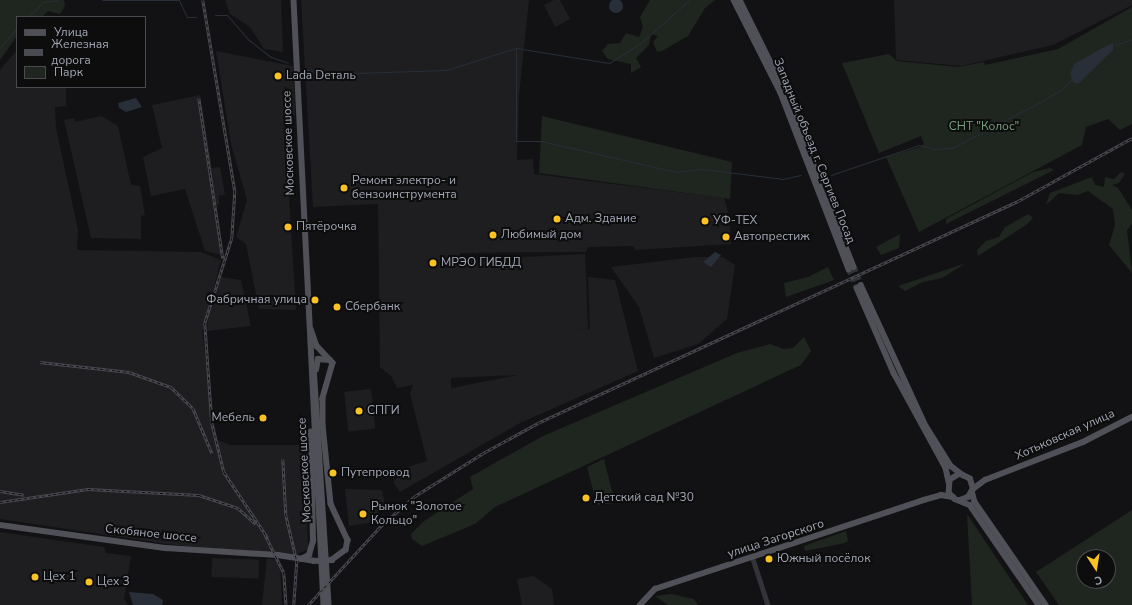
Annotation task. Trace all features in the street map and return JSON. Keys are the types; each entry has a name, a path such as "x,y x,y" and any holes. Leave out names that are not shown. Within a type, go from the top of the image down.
{"main road":[{"name":"Московское шоссе","path":"294,0 307,286 312,359 315,378 322,534"},
{"name":"Западный объезд г. Сергиев Посад","path":"734,0 781,93 851,268 785,91 740,0"},
{"name":"Московское шоссе","path":"307,286 311,329 312,404 322,534"},
{"path":"953,497 948,483 946,468 894,373 859,287 926,426 950,466 970,479 1007,472"},
{"path":"311,329 317,346 332,361"},
{"path":"312,359 323,355 332,361"},
{"name":"Московское шоссе","path":"315,378 318,360 325,357 332,361 322,409 329,494 333,512 348,540 346,550 332,560"},
{"path":"299,559 309,555 313,541 312,404"},
{"name":"Хотьковская улица","path":"1007,472 1083,442 1132,417"},
{"path":"960,500 972,490 1007,472"},
{"path":"924,500 948,483 963,475"},
{"path":"970,479 977,505 1046,605"},
{"path":"924,500 941,495 953,497 970,505 1039,605"},
{"name":"улица Загорского","path":"640,605 655,589 753,559 924,500"},
{"name":"Скобяное шоссе","path":"0,525 166,548 314,561 332,560"},
{"path":"322,534 324,605"},
{"path":"322,534 329,605"}],"street":[{"path":"753,559 768,605"}],"shaded area":[{"path":"613,-1 619,-1 623,3 623,9 619,13 613,13 609,9 609,3"},
{"path":"225,0 281,0 283,52 264,49 250,27 230,14"},
{"path":"301,0 529,0 519,96 517,160 533,159 534,174 724,198 730,219 731,244 635,250 633,246 588,247 586,252 459,253 462,260 585,254 588,329 561,331 590,329 588,277 615,280 638,371 520,423 400,492 393,482 410,466 427,461 410,394 413,385 397,388 391,376 380,367 378,204 313,207","holes":["518,375 451,388 451,378"]},
{"path":"554,0 560,0 570,19 555,27 544,5"},
{"path":"894,0 1132,0 1132,5 1053,45 961,66 896,60"},
{"path":"1113,43 1113,50 1078,84 1073,82 1070,74 1074,64"},
{"path":"16,51 16,88 66,88 66,106 55,107 56,128 78,230 77,250 201,252 221,260 202,332 217,440 230,445 305,445 308,549 294,556 167,544 0,519 0,70"},
{"path":"216,51 293,66 295,115 284,115 296,310 259,309 246,244 236,237 247,200 231,144"},
{"path":"200,95 212,168 220,167 225,194 219,196 219,204 215,206 221,255 205,251 185,189 151,196 143,157 162,148 152,105"},
{"path":"136,98 142,107 126,112 119,108 118,103"},
{"path":"102,116 118,126 131,185 140,186 145,215 141,216 141,239 91,238 64,120 74,118 75,122"},
{"path":"715,252 721,255 711,267 703,262"},
{"path":"695,257 723,257 735,265 727,319 698,344 654,358 639,307 611,267"},
{"path":"221,277 241,280 251,326 207,331 208,313"},
{"name":"СПГИ","path":"371,389 375,429 348,432 344,392"},
{"name":"Рынок \"Золотое Кольцо\"","path":"345,489 382,490 385,504 369,523 349,526"},
{"path":"0,532 104,547 106,553 131,556 124,599 128,605 0,605"},
{"path":"212,558 259,560 258,579 211,577"},
{"path":"267,558 280,561 282,605 262,605"},
{"path":"534,576 552,589 554,605 522,605 517,579"},
{"path":"129,592 153,594 163,600 162,605 133,605"}],"green space":[{"path":"0,0 64,0 65,6 60,14 48,11 43,16 16,16 16,37 0,60"},
{"path":"650,0 715,0 705,8 688,36 662,51 657,52 653,42 658,36 651,34 649,45 636,58 641,67 631,73 631,64 608,59 602,51 608,44 620,43 626,33 639,37 643,27 640,17"},
{"name":"СНТ \"Колос\"","path":"1132,7 1132,124 1120,130 1108,119 1086,127 1082,145 919,232 886,157 920,147 924,144 921,136 879,153 842,63 889,54 897,61 958,67 984,62 985,65 1058,49"},
{"path":"542,116 732,162 730,199 539,173"},
{"path":"1050,168 1054,170 946,224 946,219 1033,172"},
{"path":"1121,172 1125,174 1119,183 1112,185 1118,188 1132,210 1132,224 1127,230 1132,273 1109,245 1115,225 1113,209 1088,191 1078,195 1059,193 1046,205 1050,193 1092,177 1095,185 1104,187 1105,177 1114,179"},
{"path":"1028,214 1033,218 1026,225 978,256 977,250 986,241 999,237 1005,227"},
{"path":"900,234 899,248 881,255 876,247"},
{"path":"966,263 942,278 923,282 905,291 898,286"},
{"path":"828,267 834,280 786,297 784,283 808,277"},
{"path":"804,337 811,351 801,365 495,507 475,524 422,546 412,539 411,534 424,521 473,489 470,477 543,436 737,353 770,344 784,349 793,348"},
{"path":"604,459 615,503 597,505 587,467"},
{"path":"1132,510 1132,605 1059,605 1036,572"},
{"path":"967,514 1028,605 972,605"},
{"path":"846,531 848,541 845,543 805,551 804,546"},
{"path":"671,594 694,599 698,605 668,605 655,596"}],"waterway":[{"path":"29,16 43,2 57,0"},
{"path":"102,0 179,0 187,17 196,17"},
{"path":"303,69 325,74 446,70 516,48 609,63 641,43 689,0"},
{"path":"215,15 227,15 249,40 271,57 288,63"},
{"path":"0,48 16,29"},
{"path":"1114,45 1132,39"},
{"path":"516,48 516,141 541,141 676,172 702,169 783,179 801,175"},
{"path":"831,175 919,145 935,149 952,148 1061,90 1072,78"}],"tunnel":[{"path":"854,267 861,285"},
{"path":"849,269 857,288"}],"railway":[{"path":"203,0 235,192 232,238 205,323 212,423 224,472 268,538"},
{"path":"199,98 223,258"},
{"path":"308,605 381,526 415,496 485,452 538,423 1018,201 1132,138"},
{"path":"40,362 129,372 171,387 193,408 212,453"},
{"path":"283,459 286,515 297,561 294,605"},
{"path":"0,502 88,489 199,495 238,508 256,524"},
{"path":"0,491 24,495"},
{"path":"265,534 284,573 286,605"}],"place":[{"name":"Lada Dеталь","path":"278,76"},
{"name":"Ремонт электро- и бензоинструмента","path":"344,188"},
{"name":"Адм. Здание","path":"557,219"},
{"name":"УФ-ТЕХ","path":"705,221"},
{"name":"Пятёрочка","path":"288,227"},
{"name":"Любимый дом","path":"493,235"},
{"name":"Автопрестиж","path":"726,237"},
{"name":"МРЭО ГИБДД","path":"433,263"},
{"name":"Фабричная улица","path":"315,300"},
{"name":"Сбербанк","path":"337,307"},
{"name":"СПГИ","path":"359,411"},
{"name":"Мебель","path":"263,418"},
{"name":"Путепровод","path":"333,473"},
{"name":"Детский сад №30","path":"586,498"},
{"name":"Рынок \"Золотое Кольцо\"","path":"363,514"},
{"name":"Южный посёлок","path":"769,559"},
{"name":"Цех 1","path":"35,577"},
{"name":"Цех 3","path":"89,582"}]}
